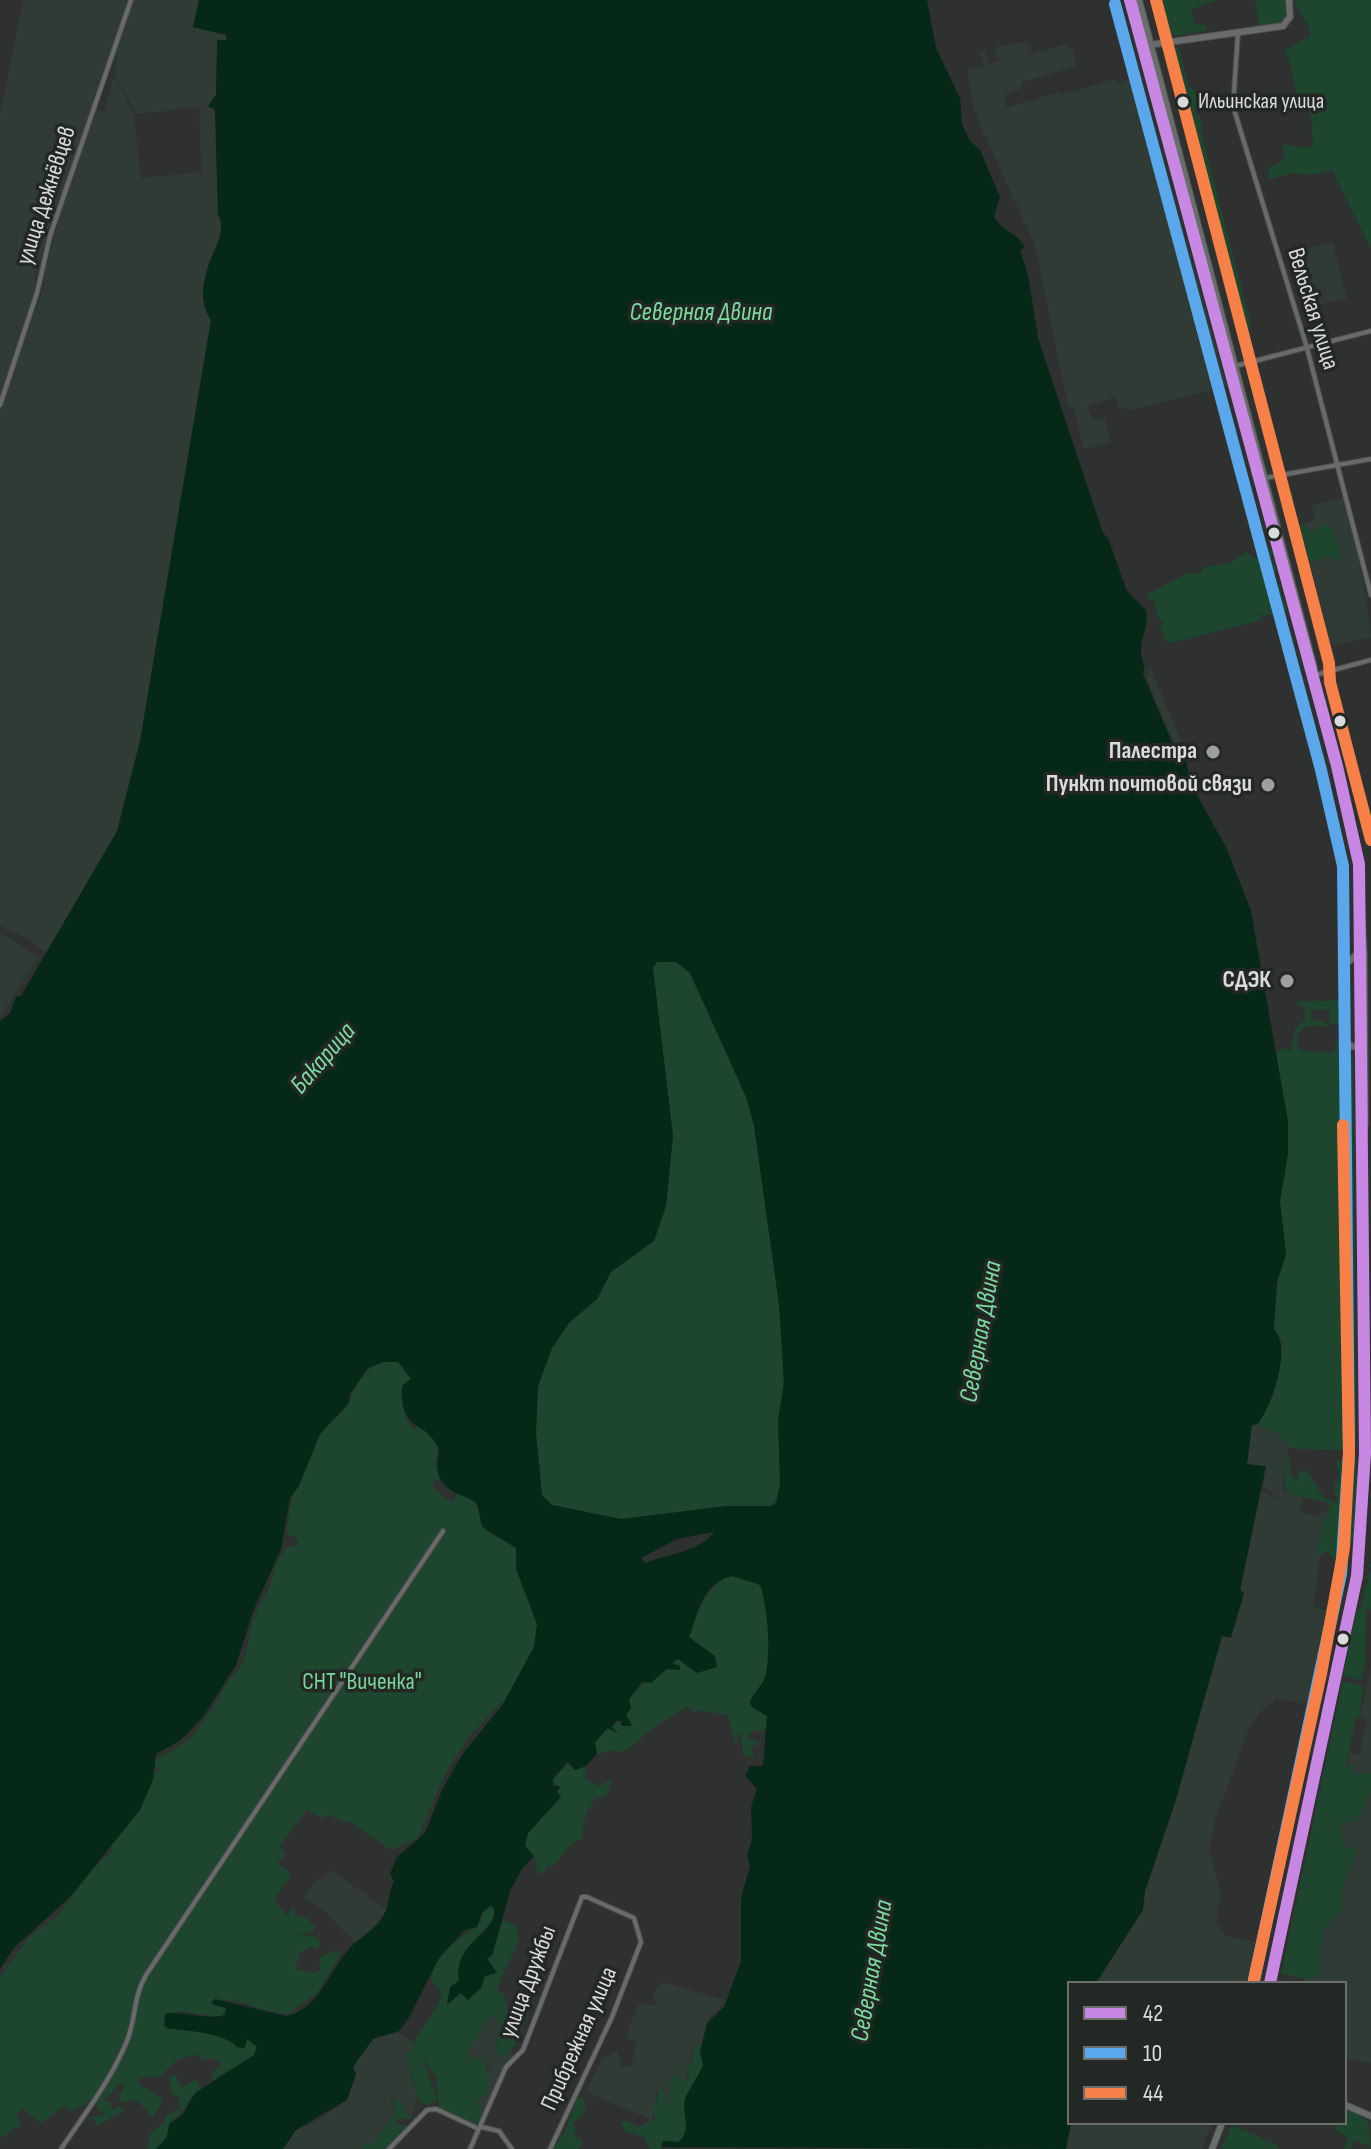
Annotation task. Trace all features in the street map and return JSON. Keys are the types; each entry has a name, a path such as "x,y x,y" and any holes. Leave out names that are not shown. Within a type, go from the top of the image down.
{"main road":[{"path":"1130,0 1146,45 1356,840 1365,1044 1365,1124 1361,1139 1368,1453 1357,1576 1270,1981"},
{"path":"1139,0 1146,45"},
{"path":"1360,941 1357,954 1365,1044"},
{"path":"1212,2149 1221,2125"}],"street":[{"name":"улица Дежнёвцев","path":"0,405 37,293 50,236 131,0"},
{"path":"1146,45 1285,24 1291,14 1289,0"},
{"name":"Вельская улица","path":"1238,32 1233,106 1307,348 1371,595"},
{"path":"1232,366 1371,331"},
{"path":"1262,479 1371,459"},
{"path":"1313,675 1371,660"},
{"path":"1357,954 1346,964 1345,1039 1350,1046 1365,1044"},
{"path":"61,2149 118,2059 130,2031 139,1987 443,1531"},
{"name":"улица Дружбы","path":"470,2149 506,2067 523,2050 582,1897 596,1899 634,1918 641,1942"},
{"name":"Прибрежная улица","path":"550,2149 612,2017 641,1942"},
{"path":"1347,2106 1371,2116"},
{"path":"389,2149 427,2110 436,2109 480,2128 499,2131 512,2149"}],"shaded area":[{"path":"23,0 199,0 193,27 226,35 226,40 216,95 208,106 137,114 115,76 117,57 109,54 35,274 35,293 0,399 0,115"},
{"path":"1028,41 1032,54 1066,44 1072,49 1077,66 1022,82 1019,90 1005,95 1006,108 1114,79 1117,83 1132,79 1140,109 1144,108 1147,120 1151,119 1155,128 1227,386 1131,410 1119,408 1115,397 1087,407 1092,418 1105,420 1111,442 1083,449 1074,407 1068,406 1035,246 974,111 967,69 984,66 979,51 985,49 989,64 999,61 995,47"},
{"path":"114,78 134,113 141,178 201,172 199,109 208,106 215,110 218,215 223,223 222,236 208,263 203,293 205,310 211,319 140,741 120,820 123,822 46,953 29,939 0,925 0,410 45,283 42,280 71,178 97,109 104,111"},
{"path":"1333,242 1347,298 1311,307 1310,300 1306,300 1294,252"},
{"path":"1345,498 1365,591 1371,637 1331,646 1308,556 1340,546 1328,526 1321,525 1313,532 1301,524 1315,520 1312,505"},
{"path":"1150,667 1187,754 1180,758 1146,677"},
{"path":"0,933 39,957 0,1017"},
{"path":"1252,1424 1279,1434 1289,1443 1282,1491 1303,1497 1299,1512 1320,1517 1322,1510 1326,1511 1313,1608 1335,1611 1327,1665 1322,1664 1314,1693 1303,1704 1276,1698 1262,1711 1248,1730 1215,1821 1209,1851 1221,1893 1216,1919 1225,1936 1269,1944 1260,1981 1097,1981 1143,1910 1145,1891 1222,1635 1231,1638 1260,1490 1282,1501 1263,1486 1265,1471 1247,1464"},
{"path":"1371,1666 1371,2063 1347,2058 1347,1981 1303,1981 1350,1753 1359,1755 1367,1720 1360,1717"},
{"path":"330,1870 387,1909 367,1937 355,1943 322,1908 303,1899 317,1878 322,1880"},
{"path":"663,1982 727,2001 710,2017 702,2044 692,2050 686,2084 679,2074 671,2079 670,2106 666,2106 664,2089 657,2091 652,2120 586,2092 602,2059 617,2051 622,2067 631,2066 636,2043 627,2039 628,2030 638,2005 656,2005 653,1993"},
{"path":"494,2015 501,2027 495,2046 504,2057 510,2052 518,2056 506,2066 485,2112 476,2102 490,2069 481,2058 472,2060 467,2052 483,2026"},
{"path":"397,2032 414,2043 412,2051 405,2055 418,2098 412,2114 406,2113 401,2101 394,2098 390,2101 397,2111 370,2146 364,2145 362,2149 283,2149 296,2130 317,2121 348,2099 356,2073 353,2067 367,2045 378,2036"},
{"path":"1070,2125 1211,2125 1202,2149 1066,2149"}],"green space":[{"path":"1160,0 1218,0 1191,9 1195,25 1205,25 1207,31 1172,36"},
{"path":"1255,0 1286,0 1285,21 1259,27"},
{"path":"1295,0 1371,0 1371,248 1332,170 1311,175 1293,173 1271,179 1267,177 1270,167 1285,160 1282,144 1308,148 1313,143 1311,115 1297,97 1291,66 1284,50 1311,36"},
{"path":"1172,47 1179,48 1189,87 1198,92 1196,112 1201,119 1201,132 1251,324 1249,332 1245,332"},
{"path":"1284,488 1293,493 1295,520 1313,532 1320,524 1330,527 1340,546 1341,561 1327,557 1303,563 1305,580 1281,490"},
{"path":"1268,548 1274,553 1270,558 1278,570 1267,579 1281,585 1280,591 1288,610 1265,616 1259,613 1262,620 1171,643 1165,641 1160,627 1164,622 1158,618 1154,601 1147,599 1148,594 1186,574 1202,573 1203,567 1228,564 1247,552 1254,559"},
{"path":"1308,594 1313,596 1326,646 1334,649 1325,657"},
{"path":"657,962 676,962 690,973 747,1099 754,1126 781,1317 783,1381 778,1423 781,1479 777,1499 771,1506 727,1506 621,1519 552,1505 542,1495 536,1433 538,1387 552,1348 570,1322 597,1299 611,1272 654,1241 666,1206 673,1136 653,968"},
{"path":"1341,1000 1342,1027 1329,1022 1330,1009 1311,1010 1311,1021 1324,1021 1329,1026 1306,1026 1297,1035 1298,1050 1334,1053 1336,1041 1342,1041 1346,1057 1353,1057 1356,1447 1353,1450 1298,1449 1290,1448 1279,1434 1257,1425 1273,1398 1283,1342 1274,1329 1274,1309 1285,1240 1280,1201 1288,1154 1288,1121 1275,1054 1283,1048 1293,1051 1291,1039 1294,1039 1294,1030 1305,1019 1305,1008 1293,1002"},
{"name":"СНТ \"Виченка\"","path":"383,1362 398,1362 410,1374 402,1393 403,1409 415,1431 416,1427 426,1431 438,1448 435,1464 441,1476 434,1482 433,1488 452,1503 458,1493 470,1499 482,1516 480,1522 487,1531 516,1548 516,1569 537,1622 534,1647 503,1704 502,1701 469,1737 446,1772 417,1839 391,1850 351,1823 327,1815 323,1819 307,1809 280,1846 285,1855 278,1863 292,1874 274,1899 286,1915 295,1906 295,1916 305,1917 315,1926 313,1932 297,1935 314,1936 320,1942 317,1949 311,1947 300,1953 295,1969 315,1974 320,1970 319,1958 336,1950 341,1953 317,1993 289,2013 221,2000 211,2001 227,2010 221,2017 183,2011 166,2013 164,2025 172,2028 214,2034 231,2041 236,2047 245,2048 245,2039 253,2041 257,2047 254,2055 213,2080 212,2073 222,2063 211,2058 202,2060 197,2054 177,2060 160,2076 139,2078 138,2083 163,2100 153,2118 137,2100 120,2102 125,2084 122,2082 103,2101 111,2102 112,2110 120,2105 125,2110 97,2126 92,2117 105,2114 99,2111 95,2101 113,2076 125,2046 122,2045 102,2084 88,2102 69,2112 66,2105 41,2123 22,2108 16,2115 21,2124 0,2139 0,1977 28,1939 59,1914 90,1872 112,1851 110,1844 140,1809 154,1774 159,1772 155,1763 157,1758 179,1747 198,1729 241,1666 254,1619 276,1565 287,1547 299,1545 296,1537 288,1535 288,1524 293,1497 310,1452 323,1430 347,1407 361,1378"},
{"path":"1351,1455 1355,1457 1359,1494 1354,1538 1348,1549 1348,1572 1342,1578 1337,1561 1326,1551 1319,1556 1316,1549 1330,1504 1291,1494 1285,1483 1285,1473 1287,1457 1290,1457 1290,1473 1297,1482 1299,1472 1307,1470 1324,1498 1338,1504 1334,1487 1340,1477 1336,1462"},
{"path":"1371,1571 1371,1609 1366,1610 1365,1663 1361,1680 1343,1676 1356,1613 1363,1604 1364,1589 1369,1581 1366,1577"},
{"path":"729,1576 759,1583 766,1618 766,1672 750,1703 767,1716 766,1728 760,1733 755,1729 747,1737 761,1744 751,1746 754,1758 743,1755 742,1736 737,1733 737,1745 735,1743 728,1715 697,1710 694,1713 689,1706 661,1722 623,1753 613,1750 597,1754 595,1742 608,1728 618,1732 612,1727 618,1721 622,1726 633,1725 626,1715 631,1708 629,1700 646,1682 667,1669 680,1670 680,1666 672,1663 678,1659 695,1672 710,1667 711,1655 689,1637 707,1595"},
{"path":"1343,1681 1363,1686 1359,1718 1356,1717 1346,1767 1353,1765 1354,1774 1371,1773 1371,1791 1357,1821 1340,1824 1343,1845 1355,1849 1357,1853 1341,1893 1343,1907 1322,1932 1321,1973 1309,1979 1281,1974"},
{"path":"570,1762 575,1769 586,1766 585,1778 598,1787 613,1778 605,1797 596,1798 586,1813 582,1838 568,1847 555,1865 547,1866 545,1873 537,1873 535,1857 524,1845 528,1833 559,1799 557,1789 561,1787 552,1781"},
{"path":"493,1906 495,1914 461,1960 459,1981 450,1987 447,2004 461,1993 468,2000 481,1988 484,1976 494,1974 487,1960 492,1955 502,1922 508,1921 516,1927 519,1937 497,1987 505,1997 508,2011 529,1995 534,2002 519,2038 504,2057 495,2051 501,2027 494,2015 483,2026 467,2052 470,2059 481,2058 489,2081 487,2092 476,2102 485,2112 475,2126 439,2107 436,2077 422,2057 437,2100 429,2106 420,2102 405,2055 412,2051 442,1994 431,1979 438,1961 479,1924 485,1909"},
{"path":"702,2044 703,2066 693,2089 686,2095 688,2120 684,2136 677,2142 667,2140 660,2145 662,2149 650,2149 644,2137 626,2132 620,2122 627,2121 639,2127 655,2119 653,2109 661,2088 666,2095 666,2106 670,2106 671,2079 678,2073 686,2083 689,2077 686,2066 691,2063 696,2045"},
{"path":"176,2075 181,2087 195,2080 203,2090 193,2095 170,2122 167,2137 156,2149 148,2149 153,2131 163,2124 167,2114 180,2109 179,2096 171,2094 170,2076"},
{"path":"582,2097 586,2104 582,2116 572,2123 576,2128 574,2136 581,2139 582,2144 578,2149 553,2149 564,2133 577,2099"},
{"path":"391,2098 401,2101 406,2113 416,2118 395,2119 396,2124 408,2126 385,2149 362,2149 364,2144 370,2146 397,2111"},
{"path":"1347,2108 1368,2121 1371,2148 1354,2140 1351,2149 1344,2149 1348,2139 1334,2128 1336,2125 1347,2125"},
{"path":"1231,2127 1277,2145 1279,2149 1221,2149"}],"water":[{"name":"Северная Двина","path":"199,0 927,0 936,48 960,98 962,124 970,141 980,150 1000,197 994,216 1025,248 1020,250 1028,275 1038,338 1103,533 1108,538 1127,591 1146,610 1141,649 1143,674 1179,759 1187,762 1189,781 1227,849 1251,911 1288,1121 1288,1154 1280,1201 1286,1255 1277,1282 1274,1329 1279,1338 1281,1362 1270,1402 1259,1423 1252,1425 1247,1464 1266,1466 1240,1590 1244,1593 1231,1638 1222,1636 1175,1803 1145,1891 1143,1910 1097,1981 1067,1981 1067,2125 1071,2125 1066,2149 661,2147 663,2141 679,2142 683,2137 686,2126 685,2099 703,2066 700,2052 707,2023 724,2007 741,1961 741,1898 750,1866 747,1855 752,1840 751,1807 757,1789 745,1776 750,1766 763,1766 767,1716 752,1707 750,1702 764,1680 768,1633 760,1585 732,1576 714,1585 708,1592 689,1637 715,1656 717,1667 697,1673 678,1659 672,1663 680,1666 680,1670 667,1669 651,1683 642,1682 629,1699 631,1708 626,1715 632,1726 622,1726 621,1721 616,1721 612,1727 618,1734 608,1728 595,1742 597,1754 586,1766 575,1770 567,1762 553,1779 553,1785 561,1787 557,1791 561,1797 528,1833 525,1846 534,1856 522,1869 510,1891 492,1956 487,1958 497,1973 485,1976 481,1988 468,2000 461,1993 447,2005 450,1987 459,1981 462,1956 493,1917 494,1908 490,1906 482,1913 477,1927 465,1930 439,1958 399,2031 373,2039 353,2067 356,2074 347,2100 296,2130 283,2149 156,2149 167,2137 169,2124 183,2114 195,2093 254,2055 257,2047 247,2039 245,2048 236,2047 217,2036 169,2029 164,2026 165,2014 225,2015 226,2008 211,2004 215,1999 286,2016 307,2006 348,1950 383,1917 394,1881 390,1874 397,1857 425,1833 442,1790 461,1756 503,1704 534,1647 537,1624 516,1569 516,1548 482,1527 477,1503 442,1482 438,1470 438,1447 433,1438 414,1424 405,1412 402,1386 411,1379 398,1362 383,1362 368,1368 350,1394 349,1403 320,1434 299,1486 290,1498 281,1550 254,1609 236,1665 203,1717 181,1740 156,1754 153,1780 140,1810 71,1896 14,1948 0,1969 0,1021 10,1013 16,997 21,996 117,831 140,741 211,320 204,305 203,290 221,225 218,215 215,110 208,106 216,95 217,40 226,40 226,35 193,27","holes":["657,962 676,962 690,973 747,1099 754,1126 779,1305 784,1383 778,1421 780,1484 776,1503 771,1506 727,1506 621,1519 552,1505 542,1495 536,1433 538,1387 552,1348 570,1322 597,1299 611,1272 654,1241 666,1206 673,1136 653,968","714,1532 701,1544 645,1563 641,1558 677,1539"]}],"transit line":[{"name":"42","path":"1130,0 1337,766 1359,864 1365,1453 1357,1576 1270,1981"},
{"name":"44","path":"1156,0 1329,663 1330,682 1371,840"},
{"name":"10","path":"1115,4 1321,770 1343,866 1349,1453 1341,1574 1254,1980"},
{"name":"44","path":"1254,1980 1321,1674 1344,1548 1349,1453 1343,1125"}],"place":[{"name":"Ильинская улица","path":"1183,102"},
{"name":"Палестра","path":"1213,752"},
{"name":"Пункт почтовой связи","path":"1268,785"},
{"name":"СДЭК","path":"1287,981"}],"water label":[{"name":"Бакарица","path":"324,1059"}]}
